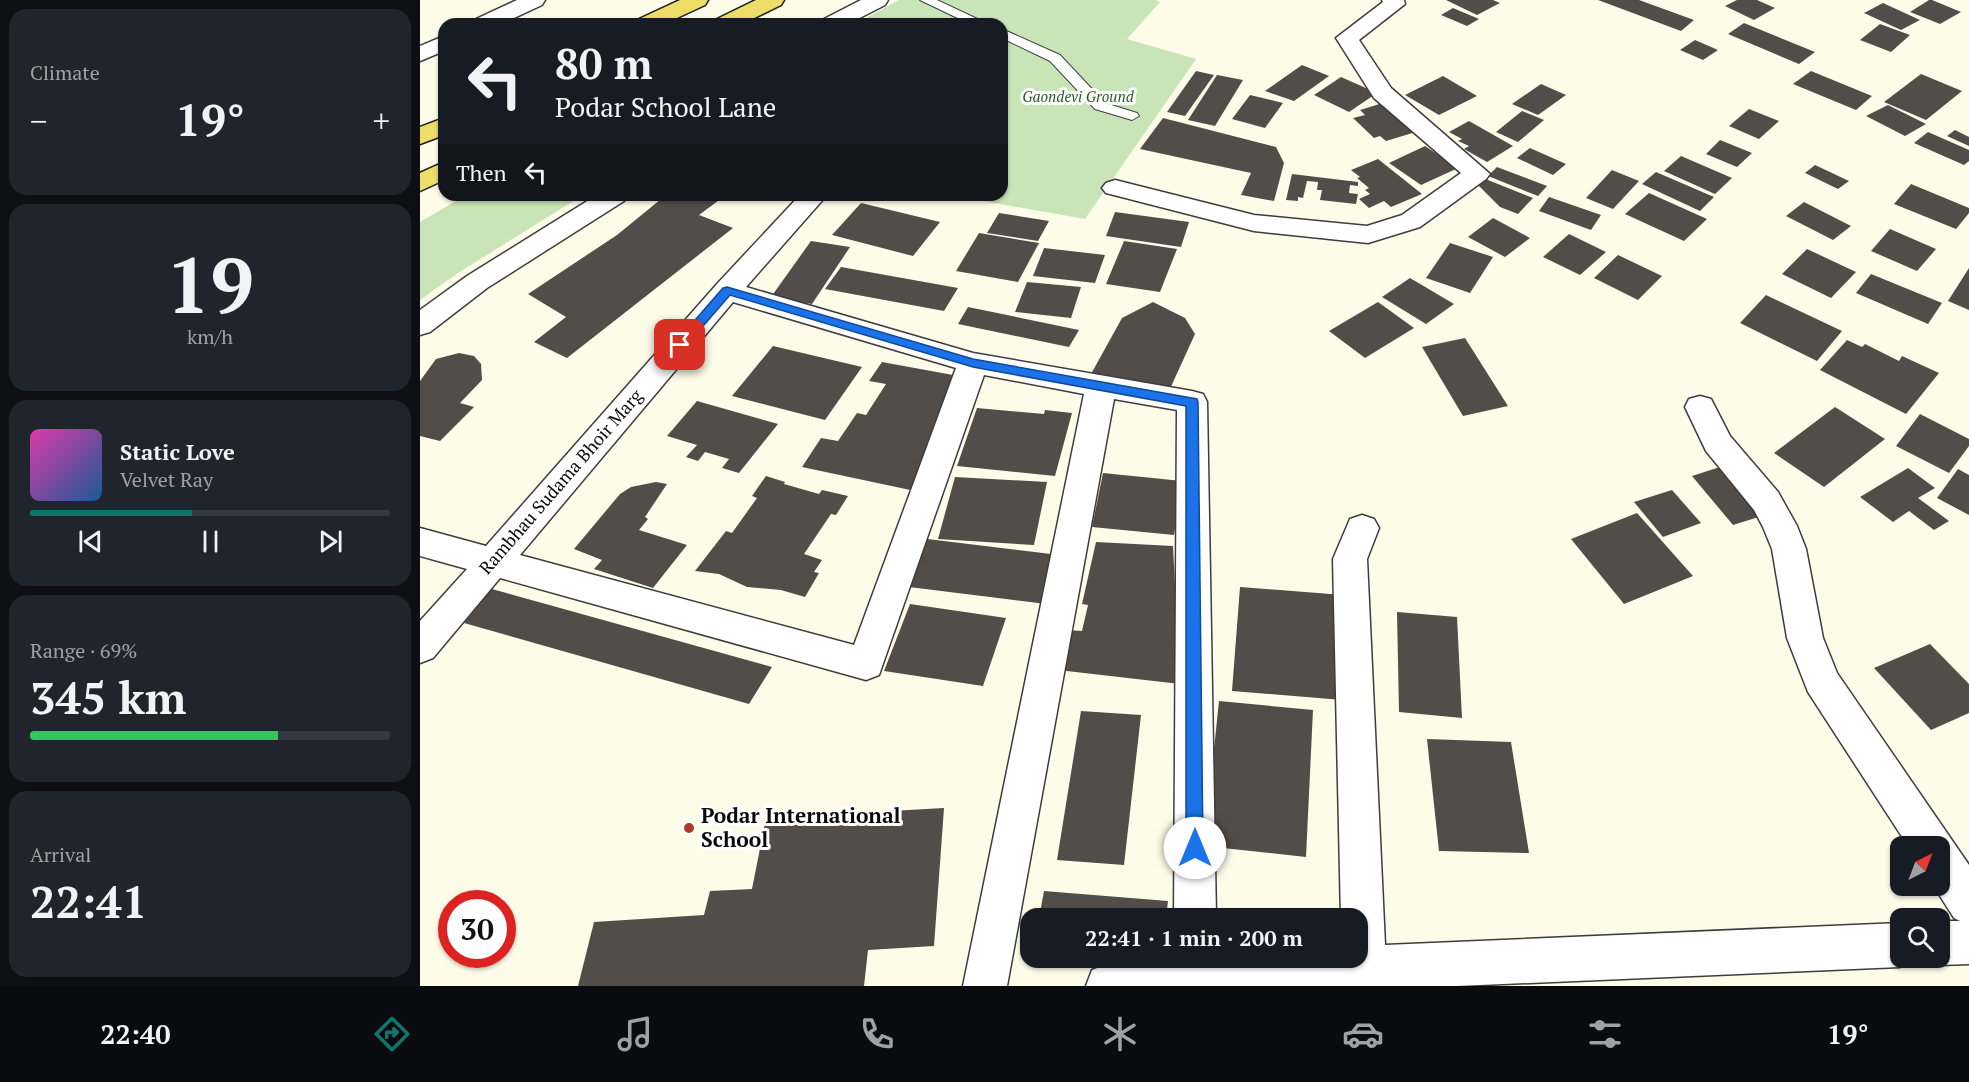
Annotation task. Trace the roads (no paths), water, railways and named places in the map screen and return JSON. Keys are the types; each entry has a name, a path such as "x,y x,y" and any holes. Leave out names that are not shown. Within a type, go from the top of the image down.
{"main road":[{"path":"660,18 697,0"},
{"path":"737,18 773,0"},
{"path":"420,137 438,128"},
{"path":"420,183 438,173"}],"street":[{"path":"496,18 534,0"},
{"path":"843,18 877,0"},
{"path":"1115,188 1254,223 1368,235 1411,221 1477,174 1382,93 1347,38 1394,4 1393,0"},
{"path":"420,54 438,46"},
{"path":"420,325 477,282 605,201"},
{"name":"Rambhau Sudama Bhoir Marg","path":"420,647 727,291 809,201"},
{"path":"727,291 973,363 1192,402 1195,908"},
{"path":"420,542 866,664 973,363"},
{"path":"985,986 1101,386"},
{"path":"1700,407 1717,443 1766,501 1780,526 1789,549 1805,638 1821,681 1925,836"},
{"path":"1362,528 1350,559 1362,908"},
{"path":"1950,874 1969,903"},
{"path":"1950,943 1969,942"},
{"path":"1368,968 1890,945"},
{"path":"1108,986 1195,970 1364,968"}],"lane":[{"path":"926,0 967,18"},
{"path":"1008,36 1055,58 1100,106 1132,116"}],"place":[{"name":"Podar International School","path":"689,828"}],"park label":[{"name":"Gaondevi Ground","path":"1078,97"}]}
